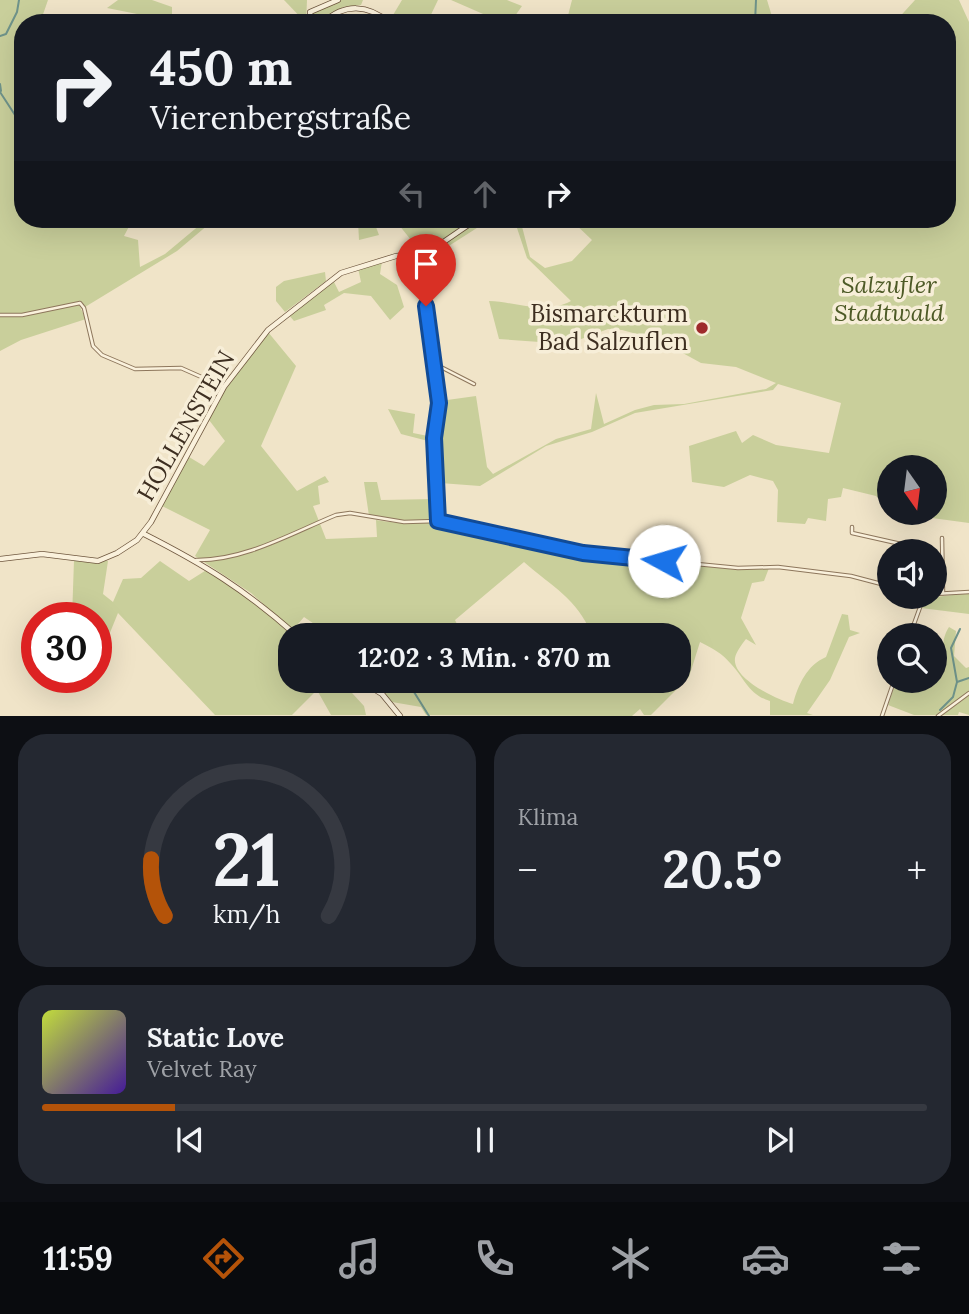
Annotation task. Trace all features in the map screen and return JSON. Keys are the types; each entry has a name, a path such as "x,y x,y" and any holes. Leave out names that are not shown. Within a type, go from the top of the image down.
{"main road":[{"path":"310,14 338,0"},
{"path":"334,14 352,8 376,14"},
{"name":"HOLLENSTEIN","path":"144,534 224,387 268,330 334,278 353,268 385,259 426,254 464,228"},
{"path":"0,559 42,554 98,561 117,553 144,534 196,560 249,594 282,623"},
{"path":"380,693 400,716"}],"street":[{"path":"426,254 426,298 439,403 434,438 438,521"},
{"path":"0,315 22,315 79,303 84,308 93,346 102,355 135,369 181,368 224,387"},
{"path":"432,363 474,384"},
{"path":"196,560 225,559 242,554 342,513 387,521 438,521 583,553 738,568 773,567 851,576 877,583"},
{"path":"852,527 852,533 879,539"},
{"path":"947,593 969,594"},
{"path":"938,716 969,692"},
{"path":"882,716 890,693"}],"green space":[{"path":"0,0 48,0 43,14 14,14 14,228 128,228 124,236 138,240 140,267 165,254 196,228 204,228 177,251 85,307 80,302 19,316 79,305 86,319 21,340 0,351 0,316 17,316 0,313"},
{"path":"118,0 152,0 172,7 172,14 137,14 107,8"},
{"path":"284,0 307,0 306,14 297,14"},
{"path":"340,0 363,0 361,5 343,7 333,14 311,14"},
{"path":"402,0 438,0 431,14 394,14"},
{"path":"451,0 507,0 522,6 516,14 483,14"},
{"path":"572,0 767,0 771,14 568,14"},
{"name":"Salzufler Stadtwald","path":"915,0 959,0 969,22 969,523 947,520 947,455 877,455 877,497 843,488 841,497 828,499 826,521 808,518 805,524 777,522 778,490 773,481 750,475 724,487 692,482 689,446 736,431 742,443 753,435 776,445 829,453 841,403 778,384 773,390 635,413 592,432 546,446 480,486 440,483 441,520 405,521 369,516 364,482 377,482 381,500 435,499 432,442 401,434 388,409 415,414 413,433 433,437 440,401 476,396 487,467 493,474 556,439 591,429 596,393 604,424 654,405 684,404 766,389 776,383 736,367 701,363 659,340 622,330 608,329 568,344 499,339 489,301 551,307 571,301 527,258 517,228 522,228 530,257 545,268 572,261 592,240 579,228 956,228 956,14 902,14"},
{"path":"358,228 376,228 379,235 359,240"},
{"path":"401,228 462,228 435,248 426,235 411,240"},
{"path":"467,228 477,228 444,249 445,261 428,263 429,255"},
{"path":"382,261 380,274 397,285 404,307 390,320 371,296 344,293 324,305 326,310 294,321 288,314 333,280 339,292 361,282 358,268"},
{"path":"325,272 326,281 285,312 276,301 276,287 284,281"},
{"path":"268,332 296,366 261,446 297,491 325,476 329,482 318,486 320,504 313,506 326,539 377,537 376,520 439,522 592,553 645,558 643,577 662,579 664,561 737,570 769,568 764,581 752,583 741,618 756,645 746,639 735,658 736,666 748,681 757,687 793,704 804,676 826,657 842,614 848,615 850,630 860,633 849,637 830,680 807,713 813,715 770,715 770,701 752,691 724,657 700,642 691,671 691,623 586,623 571,602 524,562 455,620 456,623 313,623 304,617 299,623 285,623 251,593 195,556 210,530 162,506 189,457 204,466 225,441 209,420 225,388"},
{"path":"74,560 108,561 103,594 113,602 123,579 141,578 160,561 189,581 208,569 249,596 280,623 278,693 314,693 292,715 215,715 118,613 112,628 112,602 73,602"},
{"path":"969,593 969,614 929,609 947,609 947,596"},
{"path":"949,627 956,631 954,656 966,668 969,667 969,715 959,712 958,715 914,715 888,705 892,693 947,693"},
{"path":"319,693 352,693 364,706 366,715 331,715"},
{"path":"380,693 673,693 651,715 644,715 640,709 632,716 426,715 421,707 392,702"}],"waterway":[{"path":"16,14 19,0"},
{"path":"755,14 756,0"},
{"path":"0,36 6,34 14,18"},
{"path":"0,84 1,91"},
{"path":"0,92 14,113"},
{"path":"957,682 951,648 960,629"},
{"path":"940,710 953,697 957,682 969,678"},
{"path":"415,693 429,716"}],"place":[{"name":"Bismarckturm Bad Salzuflen","path":"702,328"}],"route":[{"path":"426,306 439,403 434,438 438,521 583,553 664,561"}]}
